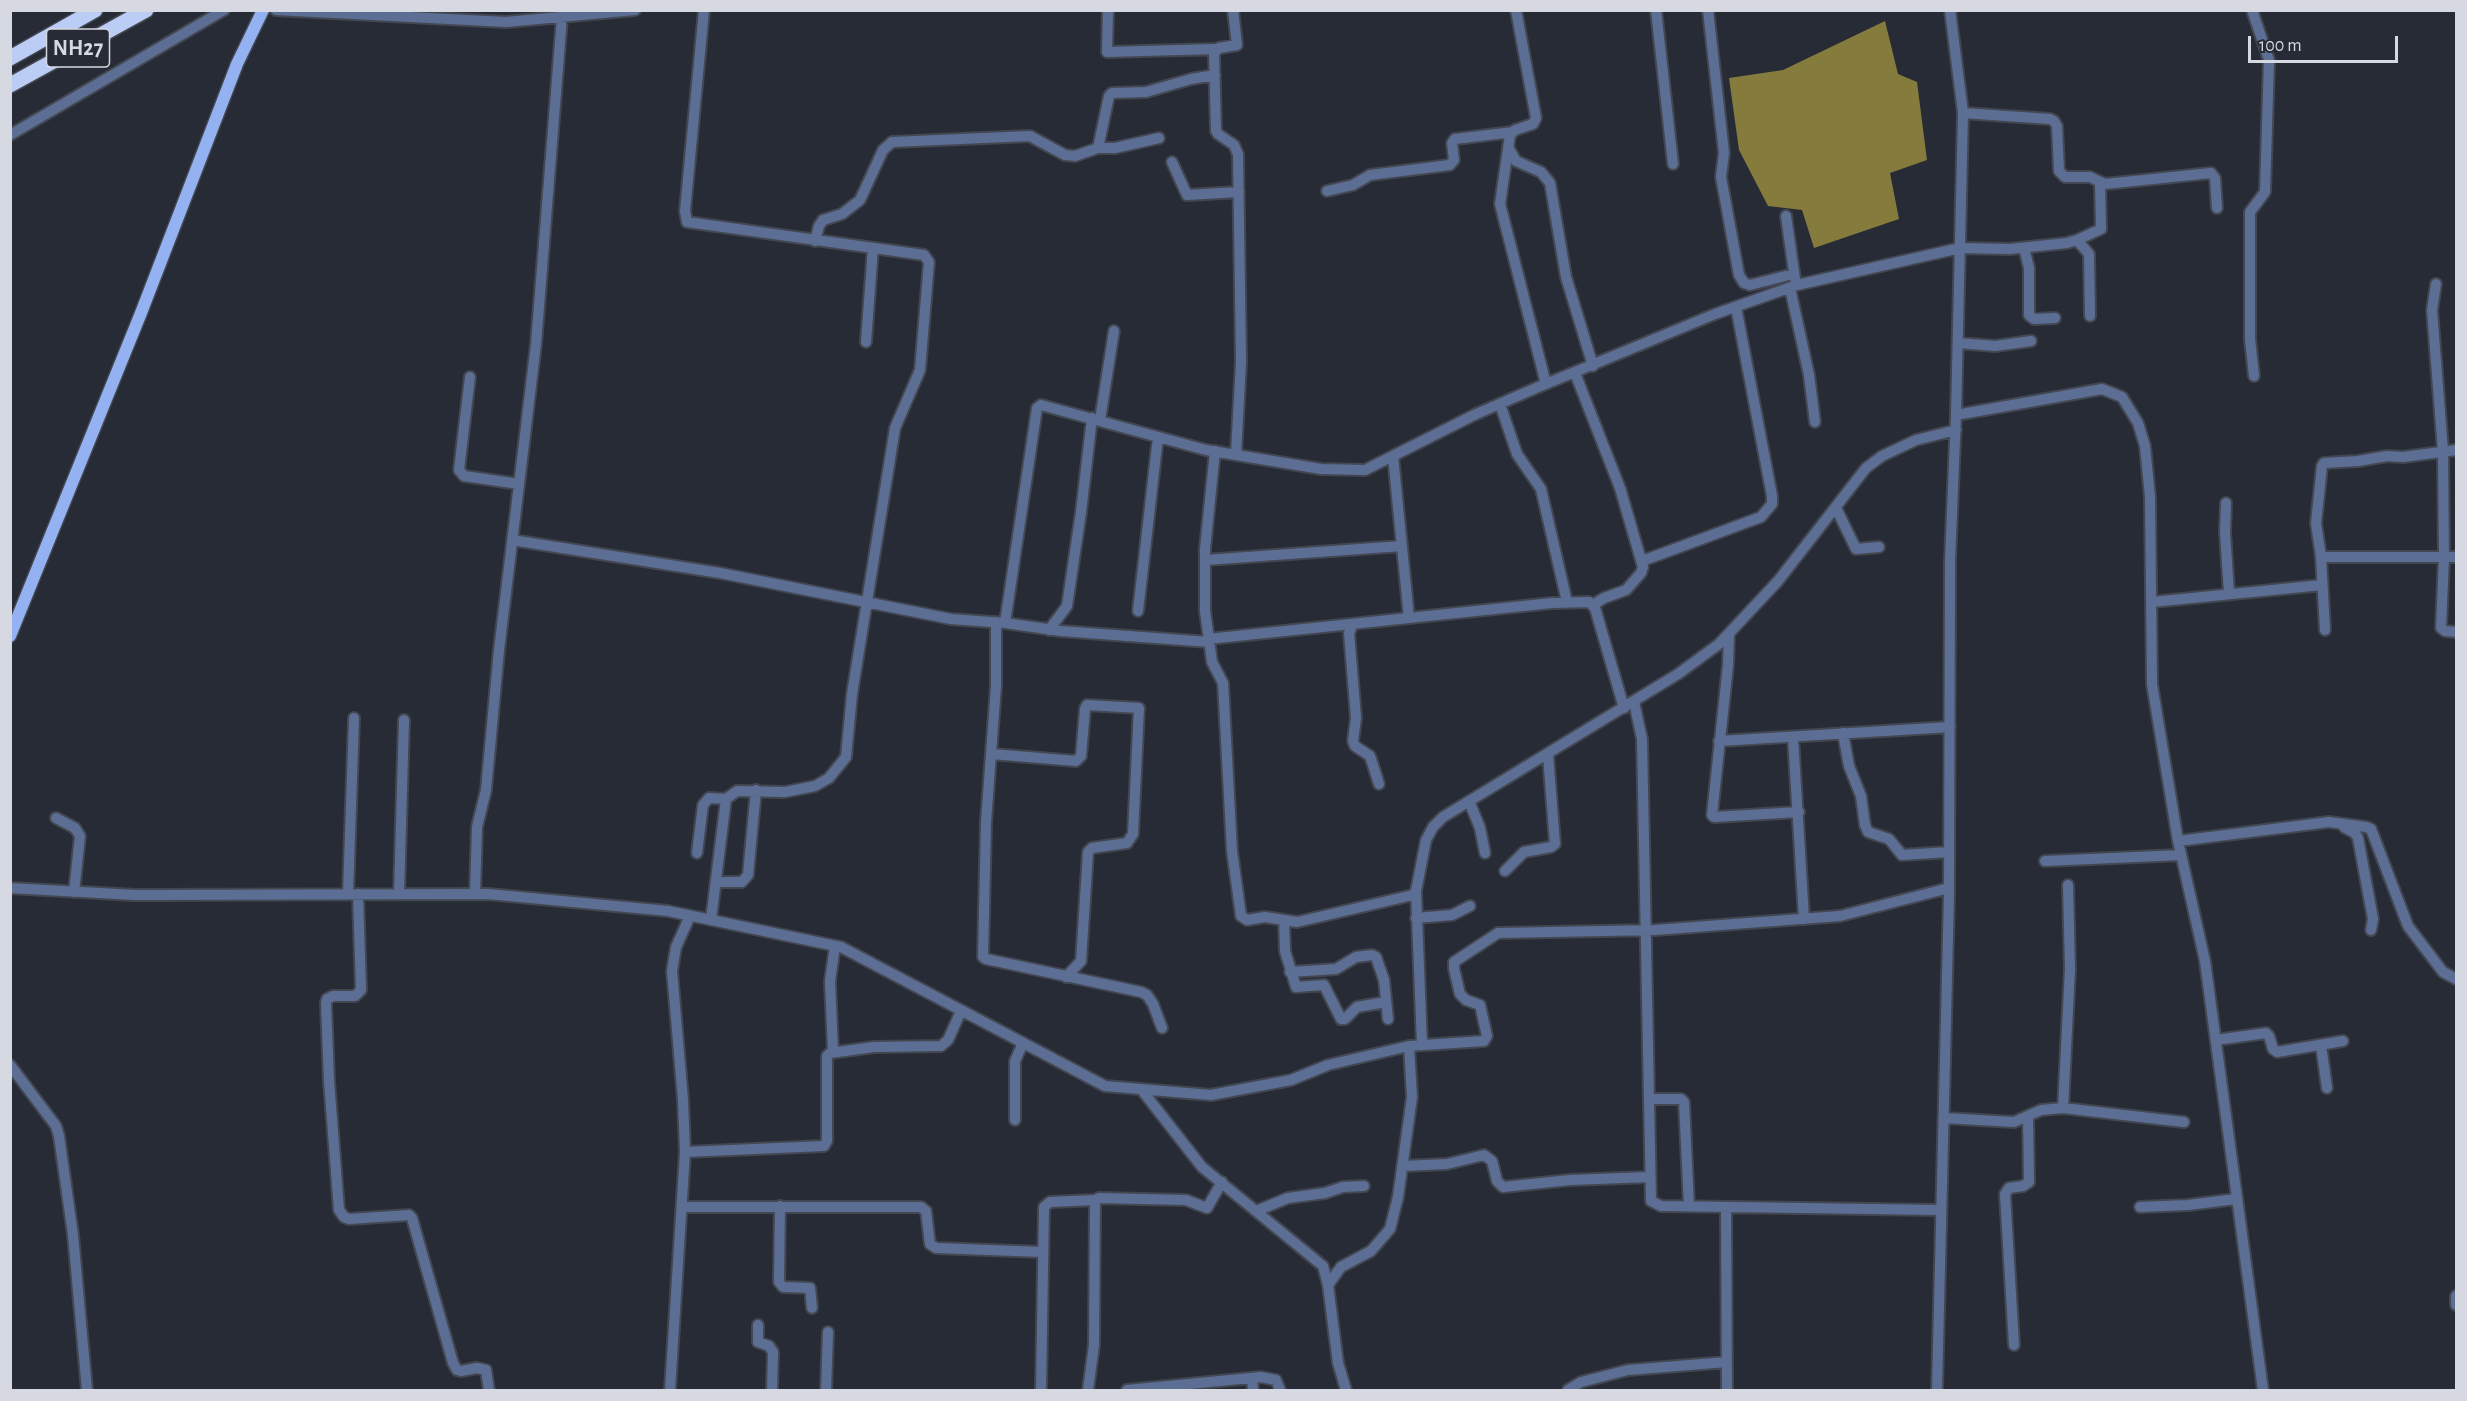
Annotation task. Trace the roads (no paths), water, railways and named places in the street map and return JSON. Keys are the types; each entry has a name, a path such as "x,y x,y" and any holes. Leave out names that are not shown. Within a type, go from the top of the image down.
{"highway":[{"name":"NH27","path":"10,58 95,10"},
{"name":"NH27","path":"10,85 146,10"}],"main road":[{"path":"10,636 141,313 237,64 263,10"}],"street":[{"path":"10,135 224,10"},
{"path":"276,10 506,22 635,10"},
{"path":"697,853 703,805 709,798 726,799 737,791 785,792 815,786 829,778 846,758 851,702 895,428 920,370 928,262 924,255 687,222 685,211 704,10"},
{"path":"1108,10 1107,52 1216,49 1237,45 1233,10"},
{"path":"1327,191 1353,185 1370,175 1450,165 1454,160 1452,143 1455,139 1513,132 1533,124 1536,111 1516,10"},
{"path":"1656,10 1673,164"},
{"path":"1708,10 1724,153 1721,177 1739,275 1744,284 1750,285 1793,274"},
{"path":"1937,1390 1949,888 1950,561 1956,430 1963,113 1950,10"},
{"path":"2252,10 2269,60 2265,192 2250,212 2250,339 2254,376"},
{"path":"475,894 477,827 486,790 492,714 536,344 562,17"},
{"path":"1216,49 1216,131 1236,149 1239,192 1241,362 1236,454"},
{"path":"1098,148 1109,96 1112,93 1146,92 1191,79 1215,75"},
{"path":"1963,113 2050,119 2057,126 2061,174 2065,177 2090,177 2100,182 2211,173 2215,178 2217,208"},
{"path":"1513,132 1508,147 1500,204 1546,384"},
{"path":"816,241 819,226 823,220 842,214 860,200 884,150 892,142 1030,136 1070,157 1098,148 1116,148 1159,138"},
{"path":"1508,147 1516,160 1541,172 1550,183 1566,277 1593,366"},
{"path":"1172,162 1187,195 1239,192"},
{"path":"1162,1028 1153,1004 1141,992 983,957 986,822 1000,623 1037,408 1047,405 1215,451 1321,469 1356,471 1373,467 1500,404 1546,384 1736,307 1794,287 1960,248 2024,248 2077,240 2102,229 2100,182"},
{"path":"1786,216 1794,287 1815,422"},
{"path":"2077,240 2089,254 2090,316"},
{"path":"866,342 873,248"},
{"path":"2024,248 2029,268 2029,315 2034,319 2055,318"},
{"path":"2436,284 2432,310 2443,452 2444,557 2441,628 2445,631 2457,632"},
{"path":"1642,561 1761,517 1772,504 1736,307"},
{"path":"1049,630 1067,606 1096,419 1114,331"},
{"path":"1958,343 1995,346 2031,341"},
{"path":"512,540 720,573 939,618 1049,630 1209,640 1567,602 1593,604 1629,587 1641,573 1642,561 1620,488 1575,373"},
{"path":"470,376 459,470 464,476 519,484"},
{"path":"1956,415 2102,389 2122,398 2138,423 2145,446 2150,497 2152,684 2178,841 2205,961 2263,1390"},
{"path":"1500,404 1517,454 1541,489 1567,602"},
{"path":"1422,1045 1416,891 1426,840 1433,827 1469,801 1678,674 1729,635 1778,581 1866,468 1882,456 1916,440 1956,430"},
{"path":"1138,611 1158,437"},
{"path":"2325,630 2322,557 2316,528 2324,463 2457,450"},
{"path":"1215,451 1205,560 1204,610 1212,662 1222,683 1232,851 1241,916 1247,920 1265,917 1306,921 1408,897 1416,891"},
{"path":"1393,456 1409,618"},
{"path":"2226,502 2225,538 2229,593"},
{"path":"1836,508 1856,549 1879,547"},
{"path":"1205,560 1402,546"},
{"path":"2322,557 2457,557"},
{"path":"2152,602 2322,585"},
{"path":"1593,604 1624,708"},
{"path":"1353,624 1350,638 1356,718 1353,741 1355,746 1370,756 1379,784"},
{"path":"1729,635 1728,665 1712,814 1714,817 1799,812"},
{"path":"1634,702 1642,739 1650,1195 1655,1204 1941,1210"},
{"path":"992,754 1076,760 1080,756 1087,705 1139,708 1133,834 1127,843 1092,848 1088,852 1081,961 1065,977"},
{"path":"354,718 353,894 361,990 355,996 333,996 326,1002 329,1081 339,1210 344,1217 349,1219 409,1215 412,1218 453,1363 457,1370 461,1371 477,1368 486,1371 489,1390"},
{"path":"399,894 404,720"},
{"path":"1719,741 1950,727"},
{"path":"1843,733 1849,766 1862,800 1868,832 1889,839 1902,855 1949,852"},
{"path":"1793,737 1804,919"},
{"path":"1505,871 1524,852 1551,847 1555,844 1548,755"},
{"path":"716,882 742,882 748,875 756,790"},
{"path":"711,920 726,799"},
{"path":"1469,801 1480,828 1485,853"},
{"path":"56,818 75,828 80,836 74,892"},
{"path":"2178,841 2329,822 2366,826 2371,829 2408,926 2443,972 2457,980"},
{"path":"2339,824 2355,832 2358,838 2373,920 2371,930"},
{"path":"2045,861 2181,855"},
{"path":"2063,1108 2070,969 2068,885"},
{"path":"10,888 135,895 475,894 668,911 836,946 1105,1086 1211,1095 1291,1080 1328,1065 1409,1046 1487,1039 1479,1005 1466,1000 1460,994 1454,962 1498,933 1646,930 1840,916 1949,888"},
{"path":"1416,918 1452,915 1470,906"},
{"path":"670,1390 685,1152 672,971 676,947 690,916"},
{"path":"1284,920 1285,951 1296,987 1320,984 1326,987 1341,1019 1345,1019 1357,1007 1386,1002"},
{"path":"833,1052 830,981 836,946"},
{"path":"1290,972 1336,969 1356,957 1372,955 1382,970 1388,1019"},
{"path":"685,1152 824,1146 827,1141 828,1056 833,1052 874,1047 941,1046 948,1040 961,1011"},
{"path":"2216,1040 2266,1033 2273,1049 2277,1052 2343,1041"},
{"path":"1015,1120 1015,1061 1023,1043"},
{"path":"2321,1045 2327,1088"},
{"path":"1328,1285 1341,1267 1371,1251 1387,1234 1398,1197 1412,1097 1409,1046"},
{"path":"10,1065 57,1126 73,1235 87,1390"},
{"path":"1141,1089 1202,1167 1319,1262 1325,1271 1328,1285 1338,1363 1346,1390"},
{"path":"1649,1099 1681,1099 1684,1101 1689,1206"},
{"path":"1944,1118 2014,1122 2041,1110 2063,1108 2184,1122"},
{"path":"2014,1345 2005,1194 2009,1188 2023,1186 2029,1182 2028,1116"},
{"path":"1402,1166 1447,1164 1484,1155 1492,1161 1497,1181 1503,1187 1582,1179 1650,1177"},
{"path":"1041,1390 1043,1213 1046,1204 1099,1198 1186,1200 1207,1208 1222,1182"},
{"path":"1256,1211 1288,1198 1325,1193 1343,1187 1364,1186"},
{"path":"2140,1207 2188,1205 2236,1199"},
{"path":"1088,1390 1094,1345 1095,1200"},
{"path":"780,1206 779,1282 783,1287 810,1288 812,1308"},
{"path":"682,1207 921,1207 926,1211 930,1244 936,1248 1043,1252"},
{"path":"1726,1207 1727,1390"},
{"path":"2457,1296 2455,1301 2457,1305"},
{"path":"758,1325 758,1342 770,1346 773,1352 772,1390"},
{"path":"826,1390 828,1332"},
{"path":"1568,1390 1628,1370 1727,1362"},
{"path":"1127,1390 1252,1378 1276,1380 1280,1390"},
{"path":"1252,1378 1253,1390"}]}
